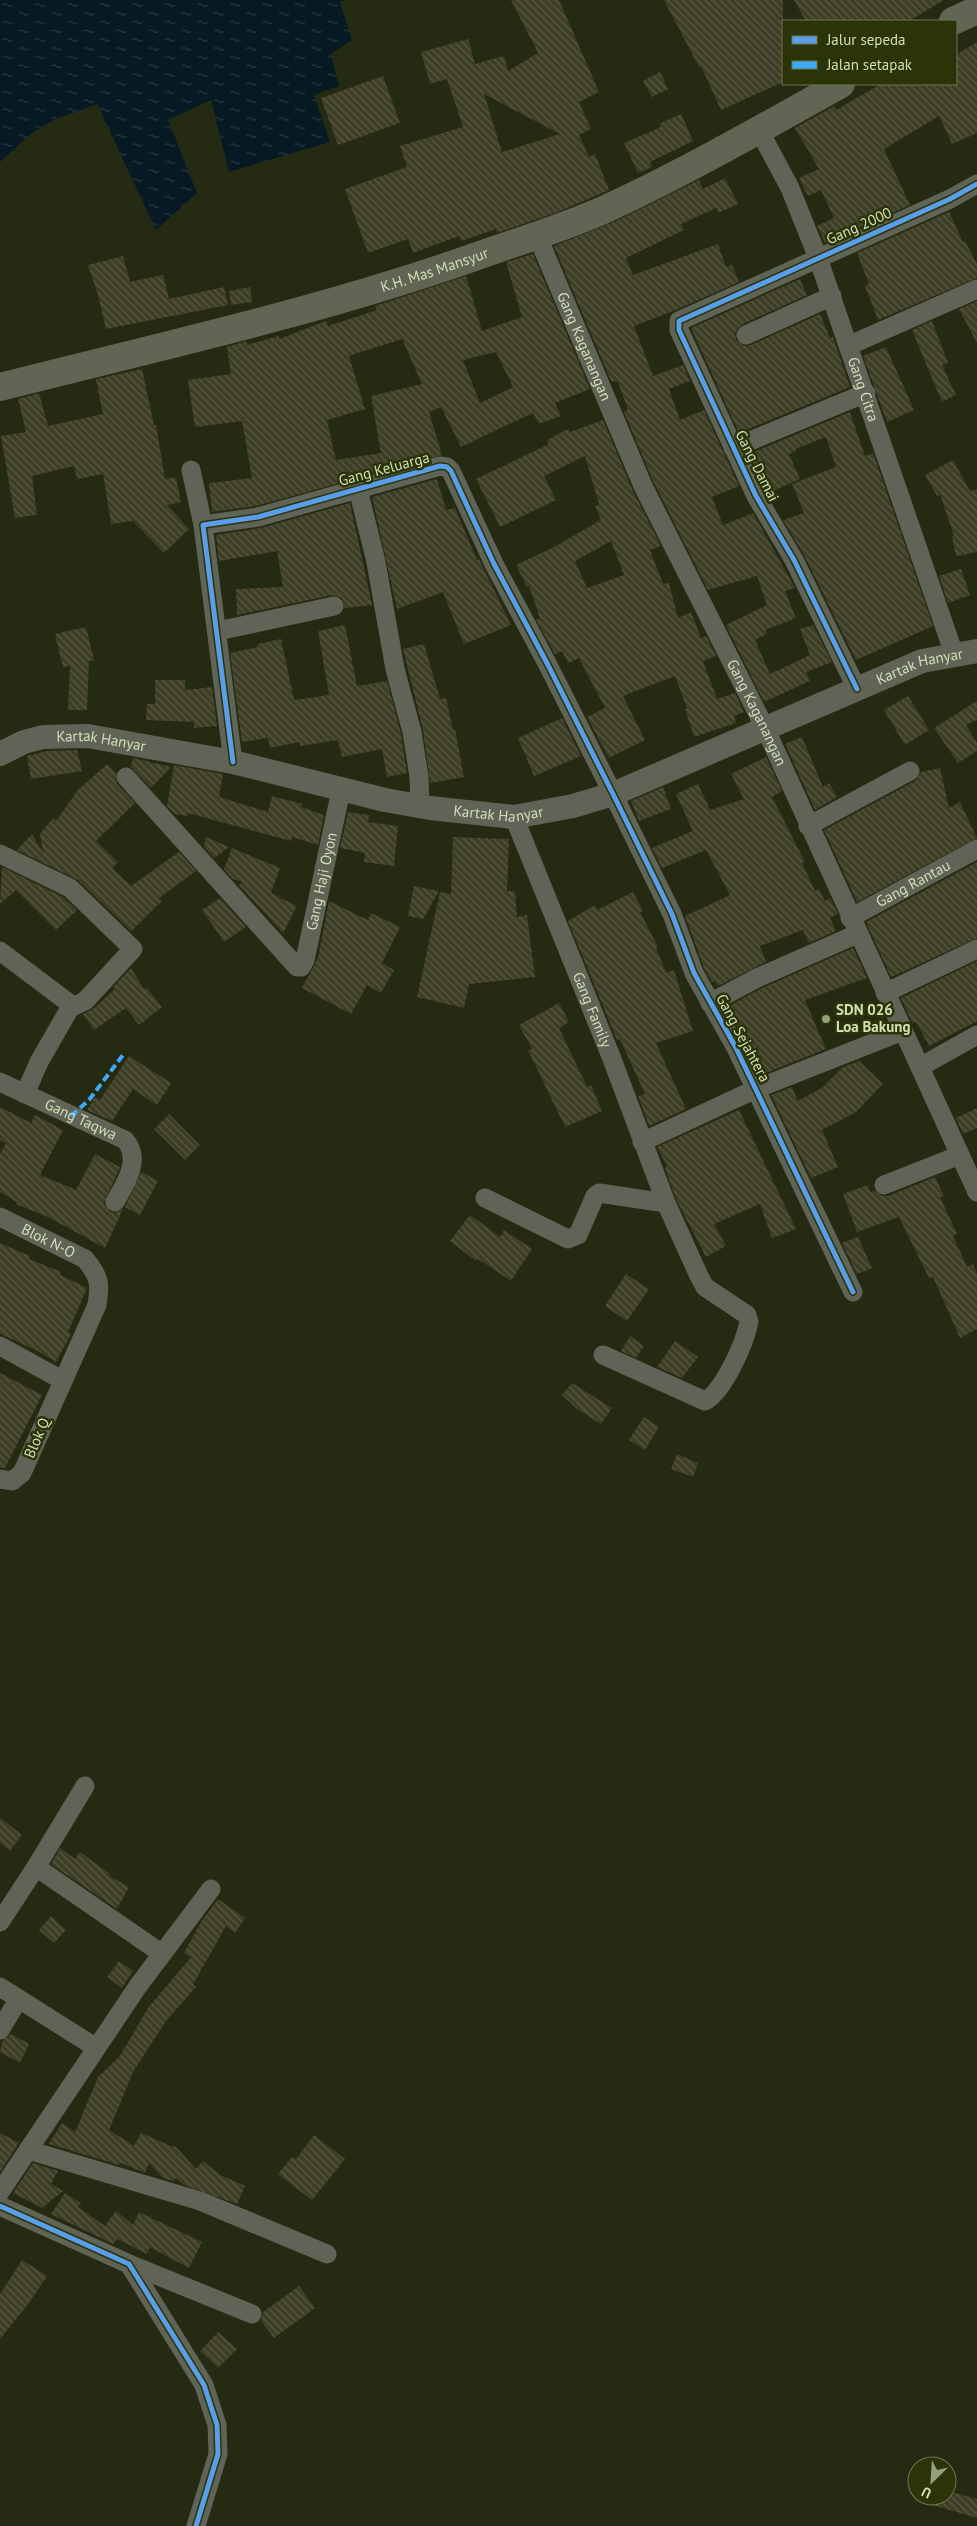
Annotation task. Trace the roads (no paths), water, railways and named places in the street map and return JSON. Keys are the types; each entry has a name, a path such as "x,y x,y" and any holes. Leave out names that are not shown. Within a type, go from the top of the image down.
{"main road":[{"path":"954,20 977,10"},
{"name":"K.H. Mas Mansyur","path":"0,386 315,308 430,274 537,236 610,207 759,130 840,85"}],"street":[{"name":"Gang Citra","path":"759,130 790,188 818,258 866,393 966,652"},
{"name":"Gang 2000","path":"750,289 950,199 977,184"},
{"name":"Gang Kaganangan","path":"537,236 644,486 766,730 808,826 977,1192"},
{"name":"Gang Damai","path":"750,289 683,317 679,321 678,326 756,496 798,568 857,689"},
{"path":"850,345 977,289"},
{"path":"746,335 832,296"},
{"path":"733,448 866,393"},
{"name":"Gang Keluarga","path":"203,525 258,517 440,466 451,471 494,564 548,664 613,794"},
{"path":"191,470 203,525 233,762"},
{"path":"358,489 376,562 395,669 412,732 419,776 420,806"},
{"path":"218,632 334,606"},
{"name":"Kartak Hanyar","path":"0,754 24,742 43,737 88,736 233,762 341,790 420,806 514,817 573,806 613,794 766,730 922,661 966,652"},
{"path":"808,826 910,771"},
{"name":"Gang Haji Oyon","path":"126,777 297,967 301,967 305,960 341,790"},
{"name":"Gang Sejahtera","path":"613,794 672,914 694,973 735,1046 853,1292"},
{"name":"Gang Family","path":"514,817 605,1042 666,1203 705,1287 747,1315 749,1322 747,1331 718,1389 705,1401 603,1354"},
{"name":"Gang Rantau","path":"710,1003 854,926 977,849"},
{"path":"0,854 70,888 133,949 85,1001 73,1006 39,1062 25,1094"},
{"path":"885,994 977,949"},
{"path":"0,951 73,1006"},
{"path":"642,1142 756,1089 902,1031"},
{"path":"920,1067 977,1035"},
{"name":"Gang Taqwa","path":"0,1082 126,1140 132,1147 132,1163 128,1179 115,1202"},
{"path":"884,1185 960,1155"},
{"path":"485,1198 568,1239 578,1235 595,1196 600,1193 666,1203"},
{"name":"Blok N-O","path":"0,1217 85,1259 94,1270 100,1287 97,1305 62,1380"},
{"path":"0,1346 62,1380"},
{"name":"Blok Q","path":"0,1480 12,1481 22,1473 62,1380"},
{"path":"0,1922 86,1786"},
{"path":"36,1867 162,1953"},
{"path":"0,2192 95,2047 162,1953 211,1890"},
{"path":"0,1987 95,2047"},
{"path":"0,2030 18,2000"},
{"path":"28,2150 200,2201 327,2254"},
{"path":"0,2206 129,2264 252,2314"},
{"path":"129,2264 204,2385 217,2424 218,2454 196,2526"}],"water":[{"path":"0,0 345,0 340,2 352,40 331,54 339,86 314,95 330,142 229,172 211,100 168,120 197,193 156,230 97,104 54,120 32,133 0,162"}],"place":[{"name":"SDN 026 Loa Bakung","path":"826,1019"}]}
